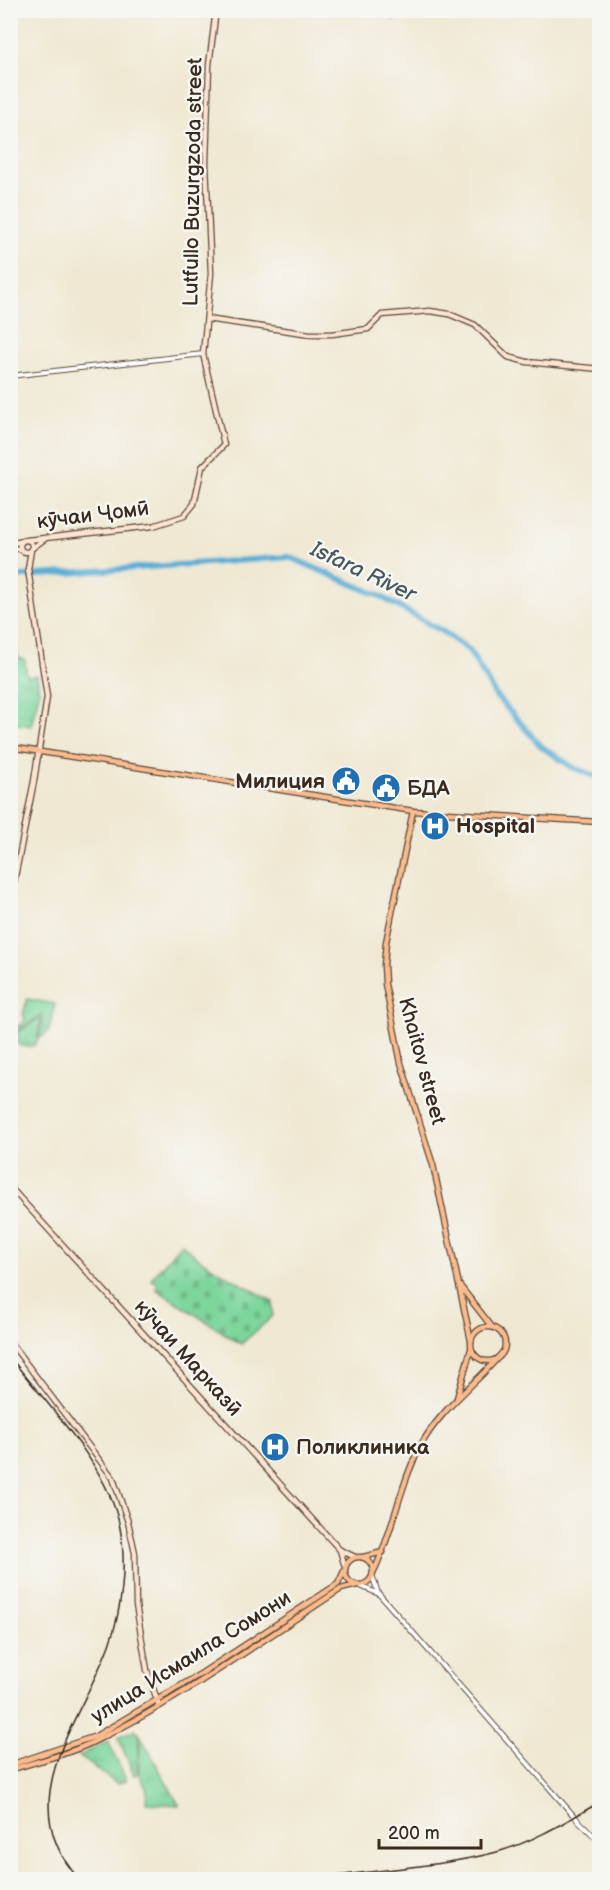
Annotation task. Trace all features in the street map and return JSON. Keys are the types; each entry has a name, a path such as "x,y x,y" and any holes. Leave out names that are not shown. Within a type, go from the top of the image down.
{"main road":[{"name":"Lutfullo Buzurgzoda street","path":"216,10 209,65 206,164 211,258 203,354 224,445"},
{"path":"207,319 301,333 332,334 368,329 382,315 430,311 449,314 475,325 508,357 527,362 600,369"},
{"name":"кӯчаи Ҷомӣ","path":"10,546 25,540 153,526 184,516 194,504 202,467 224,445"},
{"path":"10,546 21,550 31,549 47,538"},
{"path":"10,902 47,697 28,567 21,550 25,540 32,544 28,567"},
{"path":"10,747 413,811 600,822"},
{"name":"Khaitov street","path":"413,811 386,942 385,984 401,1063 433,1165 471,1341"},
{"name":"кӯчаи Марказӣ","path":"10,1187 340,1550"},
{"path":"10,1770 85,1746 341,1589 367,1583 383,1552 404,1486 420,1446 458,1398 470,1390 502,1353 505,1345 503,1336 492,1327 458,1284"},
{"path":"458,1398 471,1341 481,1328 492,1327"},
{"path":"10,1342 113,1478 128,1522 135,1553 136,1605 147,1670 158,1703"},
{"path":"471,1349 483,1360 494,1360 502,1353"},
{"path":"340,1550 355,1557 383,1552"},
{"path":"340,1550 350,1582 358,1585"},
{"path":"345,1569 355,1557"},
{"path":"363,1557 370,1562 372,1574"},
{"name":"улица Исмаила Сомони","path":"10,1765 96,1736 158,1703 338,1584 345,1569"}],"street":[{"path":"10,376 203,354"},
{"path":"372,1574 379,1594 573,1816 600,1842"},
{"path":"358,1585 379,1594"}],"green space":[{"path":"16,646 18,658 25,660 27,677 37,675 39,693 31,726 11,723 11,647"},
{"path":"27,999 55,1004 49,1031 39,1039 43,1014 17,1031 11,1029 11,1024 21,1026 25,1019 23,1014"},
{"path":"41,1017 36,1044 29,1047 18,1045 18,1032"},
{"path":"181,1243 213,1267 273,1302 273,1316 241,1344 156,1289 158,1284 151,1279"},
{"path":"135,1729 139,1734 137,1774 134,1775 118,1737"},
{"path":"140,1735 179,1805 146,1803 147,1790 139,1774"},
{"path":"108,1741 126,1780 117,1784 79,1756"}],"waterway":[{"path":"390,10 394,21"},
{"name":"Isfara River","path":"10,577 289,557 378,595 442,631 469,650 496,696 542,747 572,767 600,778"}],"railway":[{"path":"10,1357 75,1438 104,1482 114,1505 122,1542 122,1587 109,1645 68,1733 57,1762 50,1792 50,1821 59,1851 80,1880"},
{"path":"311,1880 451,1862 497,1852 537,1837 600,1802"}],"place":[{"name":"Милиция","path":"346,781"},
{"name":"БДА","path":"386,788"},
{"name":"Hospital","path":"435,826"},
{"name":"Поликлиника","path":"275,1447"}]}
